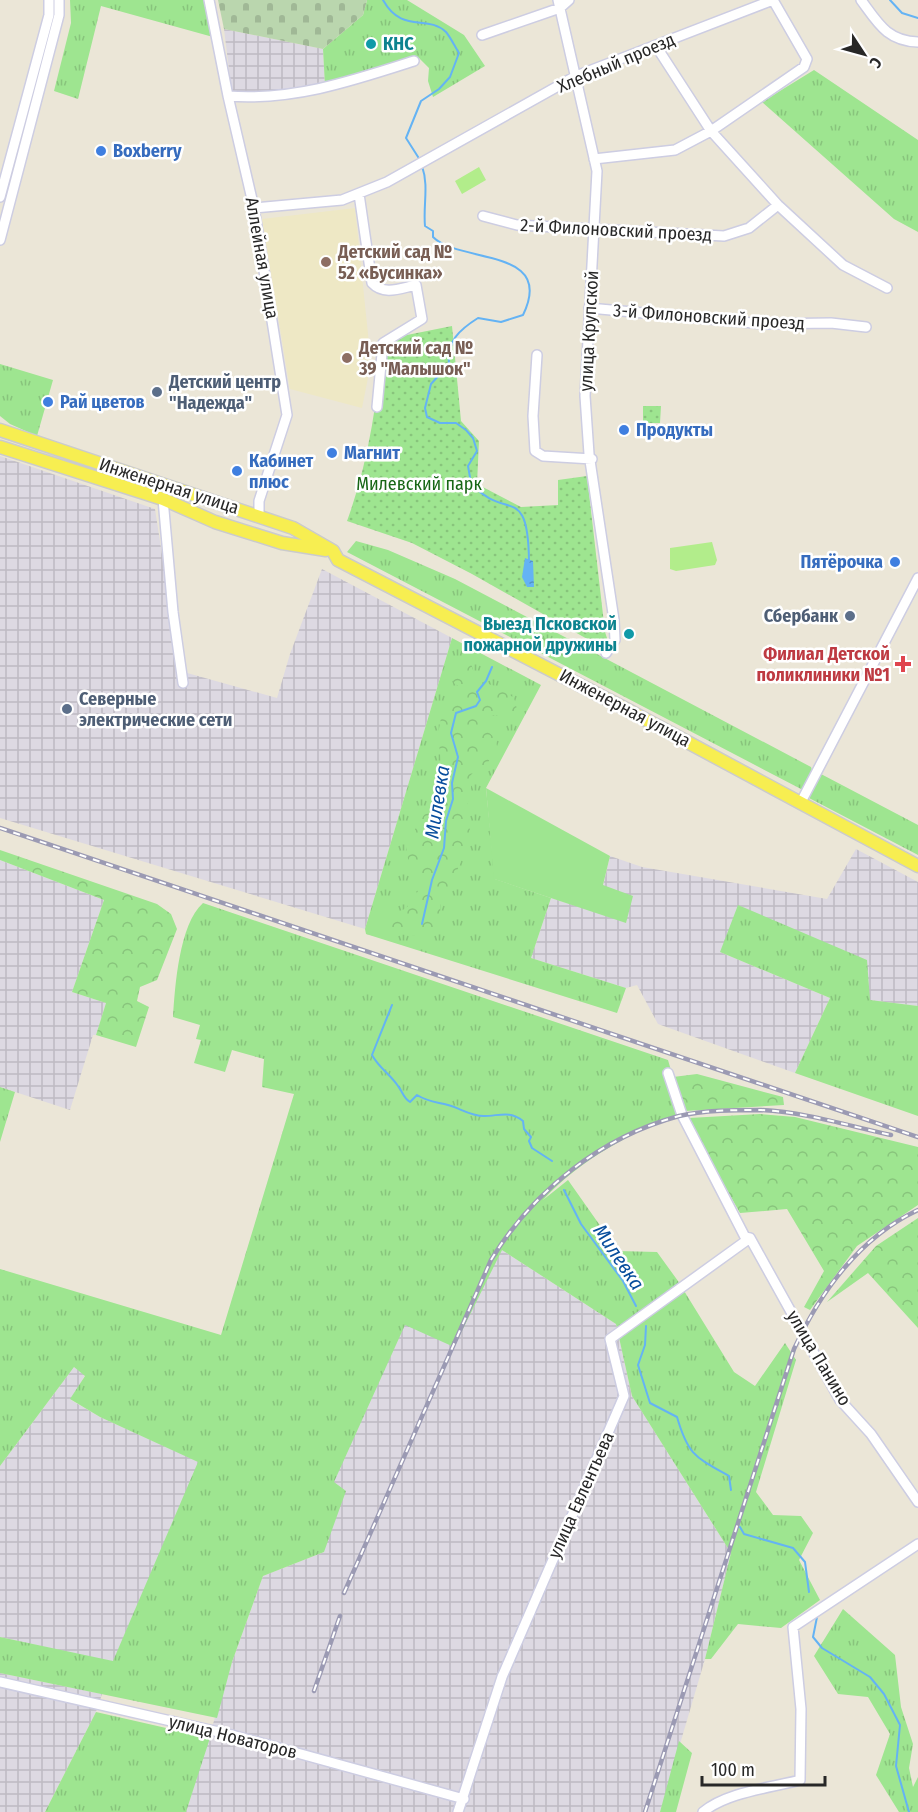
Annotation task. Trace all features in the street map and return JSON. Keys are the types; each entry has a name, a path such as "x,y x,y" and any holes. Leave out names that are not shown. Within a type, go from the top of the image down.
{"main road":[{"path":"0,423 24,441"},
{"name":"Инженерная улица","path":"0,430 24,441 259,515 293,528 333,551 338,560 801,802 918,866"},
{"name":"Инженерная улица","path":"0,447 163,500 215,522 282,543 333,551"},
{"path":"282,543 286,542 293,528"}],"street":[{"path":"0,197 49,15 49,0"},
{"path":"0,240 56,26 59,0"},
{"name":"Аллейная улица","path":"209,0 254,208 287,415 259,501 259,515"},
{"path":"482,35 569,0"},
{"name":"Хлебный проезд","path":"254,208 342,200 358,194 428,159 576,76 773,0 807,59 804,67 711,131"},
{"path":"861,0 879,25 894,38 918,42"},
{"name":"улица Крупской","path":"559,4 597,171 585,396 589,454 614,620 615,640 606,652"},
{"path":"656,46 711,131 778,206 843,265 886,288"},
{"path":"228,96 274,98 343,85 414,61"},
{"path":"594,159 675,150 711,131"},
{"path":"358,194 372,283 380,290 386,291 416,285 422,319 383,343 377,407"},
{"name":"2-й Филоновский проезд","path":"483,216 517,225 724,236 749,228 778,206"},
{"name":"3-й Филоновский проезд","path":"589,308 764,324 831,323 866,327"},
{"path":"537,355 533,416 535,451 543,456 591,459"},
{"path":"163,500 173,612 183,683"},
{"path":"801,802 918,578"},
{"name":"улица Панино","path":"668,1073 682,1115 746,1237 750,1238 840,1400 871,1434 918,1502"},
{"name":"улица Евлентьева","path":"458,1812 502,1677 624,1396 610,1339 750,1238"},
{"path":"703,1812 709,1807 742,1795 800,1780 801,1709 793,1627 918,1544"},
{"name":"улица Новаторов","path":"0,1682 232,1735 464,1799"}],"shaded area":[{"path":"224,29 323,49 325,86 233,102"},
{"path":"355,208 371,363 362,408 290,389 262,219"},
{"path":"0,456 155,509 180,671 277,698 290,654 322,569 452,638 365,929 0,818"},
{"path":"856,849 918,882 918,1006 869,1000 720,952 830,998 795,1073 658,1024 637,985 626,988 531,958 551,898 627,922 603,886 610,856 642,867 827,899"},
{"path":"0,860 104,900 72,992 106,1003 96,1035 93,1035 70,1110 0,1087"},
{"path":"502,1250 616,1324 632,1396 731,1553 705,1659 660,1812 186,1812 232,1662 263,1576 324,1552 333,1482 405,1324"},
{"path":"74,1367 85,1375 71,1400 100,1417 199,1462 113,1662 0,1637 0,1466"},
{"path":"0,1673 102,1694 96,1712 45,1812 0,1812"}],"green space":[{"path":"70,0 206,0 213,37 101,6 78,99 54,91 71,23"},
{"path":"218,0 367,0 363,15 323,49 224,29"},
{"path":"367,0 407,0 464,35 485,66 433,97 428,81 429,68 419,58 325,86 323,49 363,15"},
{"path":"814,70 918,140 918,232 894,219 762,102"},
{"path":"479,167 486,180 462,194 455,181"},
{"name":"Милевский парк","path":"452,326 461,421 479,441 477,484 521,507 558,505 558,480 587,476 605,632 612,653 412,543 347,521 361,477 371,432 382,340"},
{"path":"0,364 53,380 37,436 10,424 0,416"},
{"path":"643,406 661,406 660,423 643,423"},
{"path":"356,541 388,550 455,579 811,767 814,776 807,789 801,789 347,552"},
{"path":"712,542 717,560 715,565 676,571 670,569 670,548"},
{"path":"452,638 541,685 486,788 495,879 551,898 531,958 626,988 617,1013 366,934 365,929"},
{"path":"471,665 477,680 500,688 514,698 518,713 512,717 492,715 484,728 496,739 497,747 487,764 476,769 471,775 471,795 463,814 471,832 464,843 465,851 457,871 440,903 440,915 435,930 426,936 382,933 376,928 378,916 403,910 412,901 425,879 424,875 412,868 406,844 435,797 441,763 438,734 441,718 448,708 466,699 467,692 454,683 451,671"},
{"path":"821,774 918,825 918,855 809,798"},
{"path":"486,788 610,856 603,885 633,896 626,923 494,879"},
{"path":"0,850 157,904 171,914 177,929 157,980 140,987 137,1001 149,1007 136,1047 96,1035 106,1003 72,992 104,900 0,860"},
{"path":"203,903 668,1060 683,1112 608,1148 574,1171 543,1200 568,1180 618,1251 657,1252 678,1281 734,1372 755,1386 785,1343 796,1360 756,1492 773,1515 801,1516 813,1533 799,1560 820,1600 781,1628 738,1624 711,1659 705,1659 731,1553 632,1396 616,1324 502,1250 454,1347 405,1325 334,1482 346,1491 324,1552 263,1576 232,1662 217,1718 0,1673 0,1637 113,1661 198,1462 100,1417 70,1399 85,1376 74,1367 0,1466 0,1269 221,1335 294,1094 262,1087 264,1059 232,1050 225,1072 194,1063 201,1040 196,1039 200,1025 173,1017 183,940 188,925"},
{"path":"738,905 867,960 870,1000 918,1006 918,1116 795,1073 830,998 720,952"},
{"path":"697,1074 783,1097 784,1105 685,1111 673,1077"},
{"path":"0,1087 15,1092 0,1142"},
{"path":"760,1114 795,1117 918,1147 918,1205 857,1246 810,1310 804,1307 824,1271 787,1209 740,1213 688,1121 689,1118"},
{"path":"918,1218 918,1328 868,1273 827,1302 876,1246"},
{"path":"843,1609 895,1655 901,1707 913,1744 909,1768 913,1787 918,1777 918,1812 899,1812 876,1775 890,1734 868,1697 838,1694 814,1656"},
{"path":"96,1712 210,1738 186,1812 45,1812"},
{"path":"679,1741 692,1753 676,1812 660,1812"}],"water":[{"path":"525,558 533,561 534,587 527,587 522,577"}],"waterway":[{"name":"Милевка","path":"383,0 398,17 439,27 446,32 459,53 450,77 439,89 421,101 406,138 420,160"},
{"path":"890,0 902,13 918,18"},
{"name":"Милевка","path":"422,166 425,181 425,226 433,231 433,237 446,245 500,261 516,268 527,278 530,293 523,315 501,322 478,318 465,327 452,343 449,364 431,384 425,408 427,417 440,423 456,423 473,438 477,451 468,466 471,483 484,495 513,507 519,512 528,536 529,561"},
{"name":"Милевка","path":"422,924 432,880 444,848 446,821 453,799 452,783 458,757 451,733 456,713 476,706 480,700 477,692 486,681 492,667"},
{"name":"Милевка","path":"392,1005 372,1055 400,1088 406,1099 410,1102 417,1095 479,1116 504,1114 514,1116 523,1121 524,1129 531,1137 529,1141 532,1148 552,1161"},
{"name":"Милевка","path":"564,1190 581,1224 623,1281 636,1306"},
{"name":"Милевка","path":"646,1326 645,1345 638,1365 650,1403 677,1417 685,1440 694,1454 729,1476 731,1490"},
{"name":"Милевка","path":"740,1527 744,1534 793,1548 805,1562 809,1592"},
{"name":"Милевка","path":"817,1617 813,1637 822,1648 870,1677 884,1694 900,1725 896,1766 909,1812"}],"railway":[{"path":"0,828 918,1137"},
{"path":"344,1593 491,1260 527,1211 571,1170 596,1153 650,1125 679,1116 699,1113 741,1110 777,1111 810,1116 891,1135"},
{"path":"645,1812 794,1349 816,1307 844,1268 878,1235 897,1221 918,1210"},
{"path":"314,1691 340,1616"}],"place":[{"name":"КНС","path":"371,44"},
{"name":"Boxberry","path":"101,151"},
{"name":"Детский сад № 52 «Бусинка»","path":"326,262"},
{"name":"Детский сад № 39 \"Малышок\"","path":"347,358"},
{"name":"Детский центр \"Надежда\"","path":"157,392"},
{"name":"Рай цветов","path":"48,402"},
{"name":"Продукты","path":"624,430"},
{"name":"Магнит","path":"332,453"},
{"name":"Кабинет плюс","path":"237,471"},
{"name":"Пятёрочка","path":"895,562"},
{"name":"Сбербанк","path":"850,616"},
{"name":"Выезд Псковской пожарной дружины","path":"629,634"},
{"name":"Филиал Детской поликлиники №1","path":"903,664"},
{"name":"Северные электрические сети","path":"67,709"}]}
